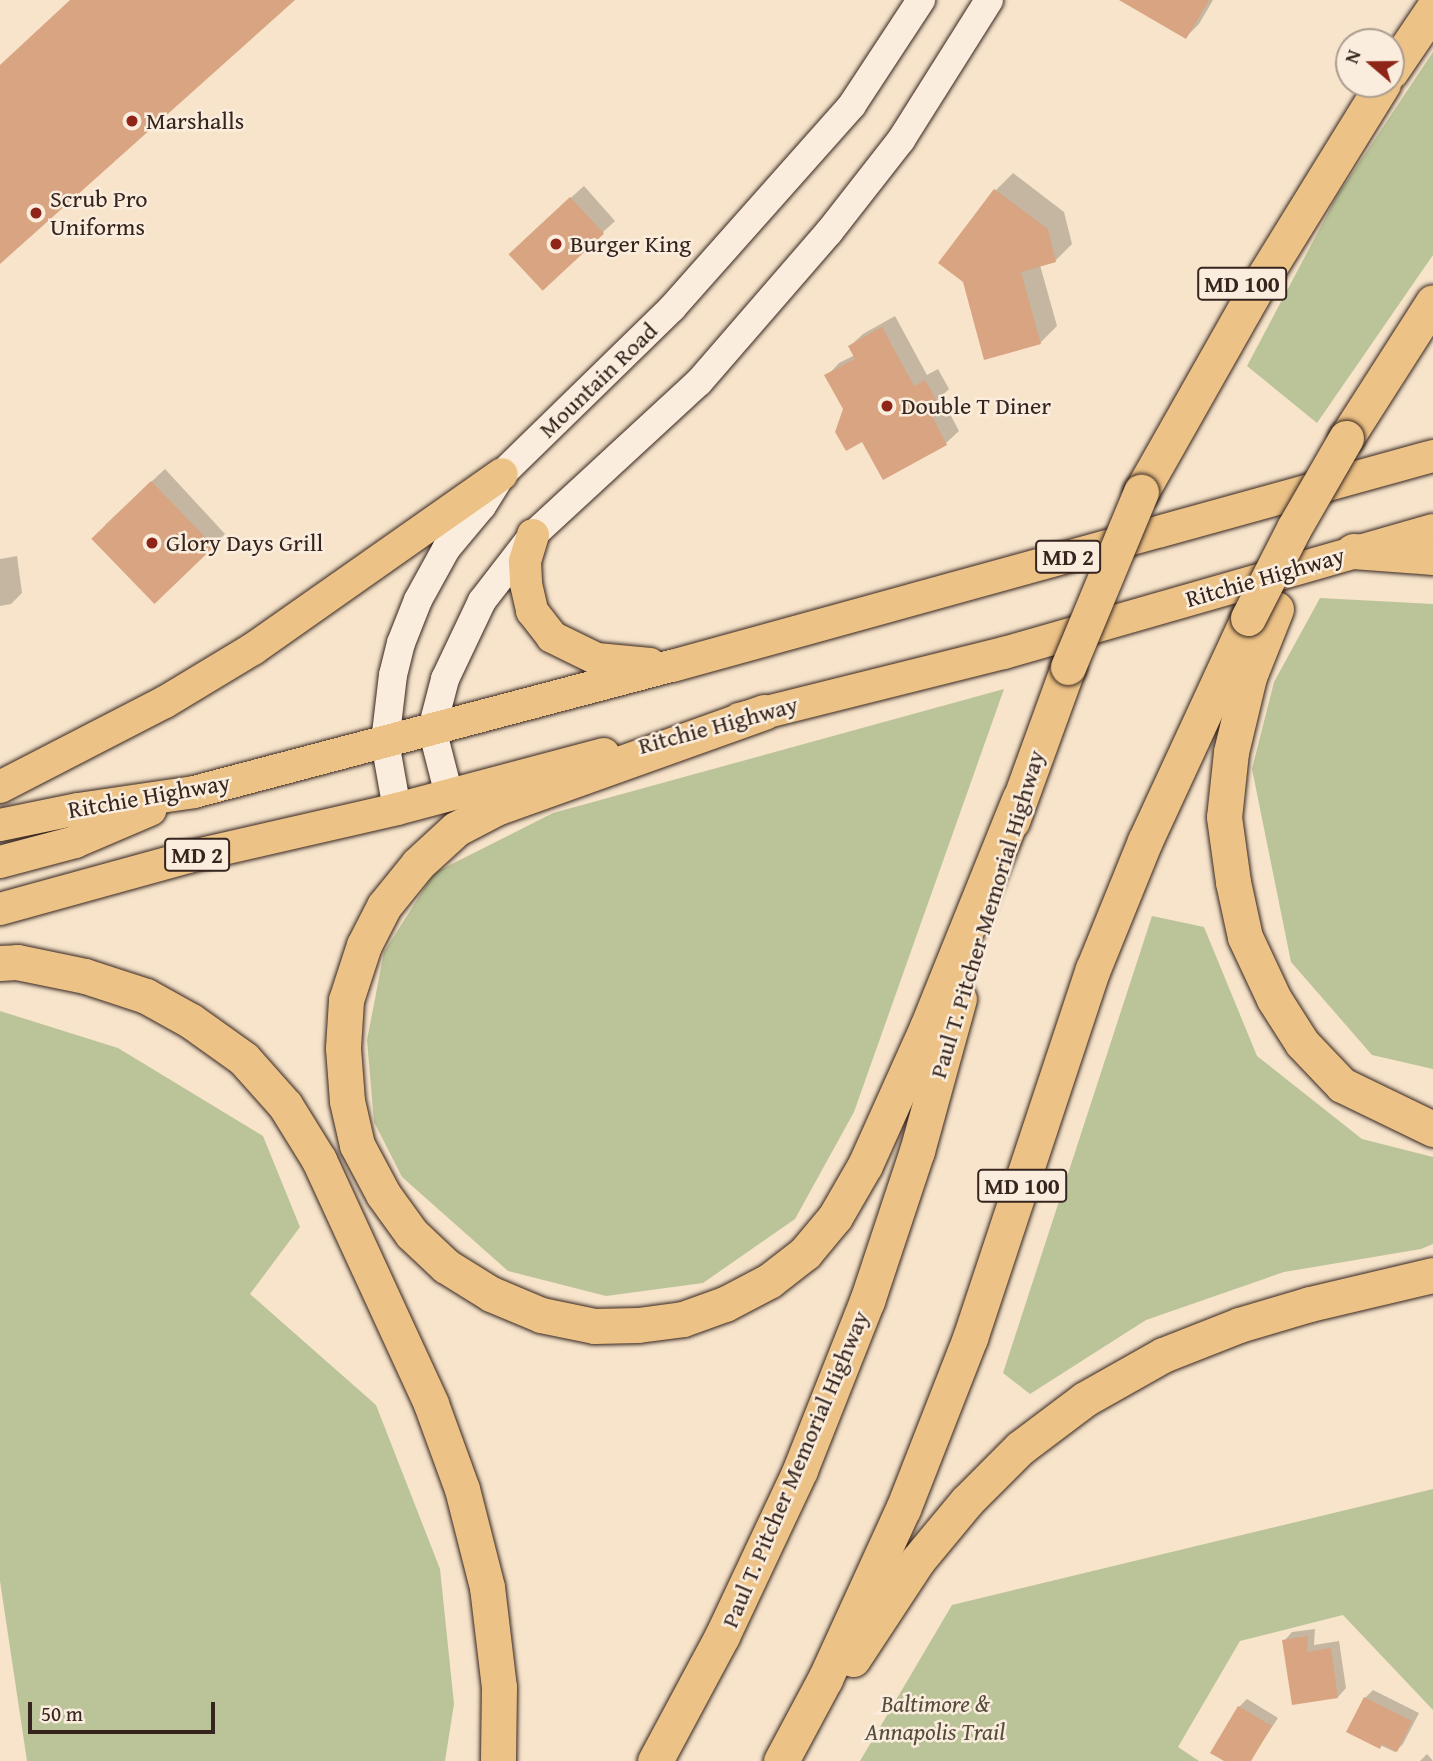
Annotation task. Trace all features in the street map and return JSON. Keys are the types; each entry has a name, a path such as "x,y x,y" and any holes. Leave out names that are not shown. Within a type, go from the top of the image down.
{"highway":[{"path":"1392,28 1410,0"},
{"path":"1405,50 1433,9"},
{"name":"Paul T. Pitcher Memorial Highway","path":"655,1761 722,1636 800,1470 867,1301 917,1151 975,941 1019,799 1068,667 1141,492 1237,293 1306,166 1348,98"},
{"path":"1141,492 1250,299 1374,98"},
{"name":"MD 100","path":"784,1755 825,1679 903,1508 970,1338 1093,969 1145,841 1262,613 1294,528 1346,438 1433,302"},
{"path":"1353,551 1433,557"},
{"path":"1262,613 1231,752 1224,817 1233,882 1245,937 1273,999 1303,1043 1342,1085 1433,1129"},
{"path":"764,712 498,807 456,829 418,864 384,906 364,945 346,1000 343,1048 347,1101 357,1145 383,1194 412,1234 446,1266 491,1294 541,1315 594,1326 638,1325 683,1319 725,1304 769,1281 805,1253 835,1217 865,1165 927,1027 1019,799"},
{"path":"0,963 17,962 85,976 146,996 191,1021 244,1059 285,1105 325,1173 431,1404 462,1489 487,1587 499,1687 498,1761"},
{"path":"784,1755 837,1684 918,1560 959,1511 1020,1448 1074,1407 1163,1355 1239,1325 1310,1304 1433,1275"}],"main road":[{"name":"Mountain Road","path":"397,809 385,742 394,675 401,643 418,600 446,549 482,506 502,474 672,307 852,105 921,0"},
{"path":"449,795 432,729 445,679 468,627 511,559 533,535 699,382 829,232 901,140 989,0"},
{"name":"Ritchie Highway","path":"0,825 78,809 194,792 672,666 1433,456"},
{"path":"0,787 154,708 253,649 502,474"},
{"name":"Ritchie Highway","path":"0,909 191,856 397,809 764,712 1004,653 1433,530"},
{"path":"533,535 525,562 526,584 532,611 552,637 597,659 672,666"},
{"path":"0,862 75,842 194,792"}],"green space":[{"path":"1433,52 1433,255 1317,423 1247,366 1337,196 1402,98 1405,98"},
{"path":"1320,598 1433,604 1433,1069 1372,1055 1291,962 1252,769 1274,682"},
{"path":"1004,689 854,1112 795,1219 703,1283 606,1296 508,1271 402,1177 374,1122 367,1040 384,952 434,873 553,813"},
{"path":"1152,916 1204,927 1257,1056 1362,1139 1433,1157 1433,1244 1421,1249 1284,1272 1146,1320 1030,1394 1003,1373"},
{"path":"0,1011 118,1048 263,1136 300,1227 250,1294 376,1405 440,1569 454,1704 445,1761 27,1761 0,1581"},
{"name":"Baltimore & Annapolis Trail","path":"1433,1489 1433,1710 1343,1615 1240,1641 1178,1747 1199,1761 860,1761 952,1605"}],"building":[{"path":"70,0 295,0 0,264 0,65"},
{"path":"1119,0 1209,0 1186,39"},
{"path":"994,189 1048,229 1056,262 1021,272 1041,344 984,360 963,282 938,263"},
{"name":"Burger King","path":"570,197 604,234 543,291 509,254"},
{"name":"Double T Diner","path":"882,327 914,386 925,380 938,403 928,408 947,445 883,480 862,442 846,451 835,432 843,409 824,375 855,359 848,346"},
{"name":"Glory Days Grill","path":"151,481 214,546 155,604 91,539"},
{"path":"1308,1636 1307,1652 1331,1648 1338,1698 1292,1705 1282,1640"},
{"path":"1364,1697 1412,1721 1397,1752 1382,1744 1380,1749 1346,1732"},
{"path":"1238,1706 1272,1726 1251,1761 1224,1761 1210,1753"}],"place":[{"name":"Marshalls","path":"132,121"},
{"name":"Scrub Pro Uniforms","path":"36,213"},
{"name":"Burger King","path":"556,244"},
{"name":"Double T Diner","path":"887,406"},
{"name":"Glory Days Grill","path":"152,543"}]}
